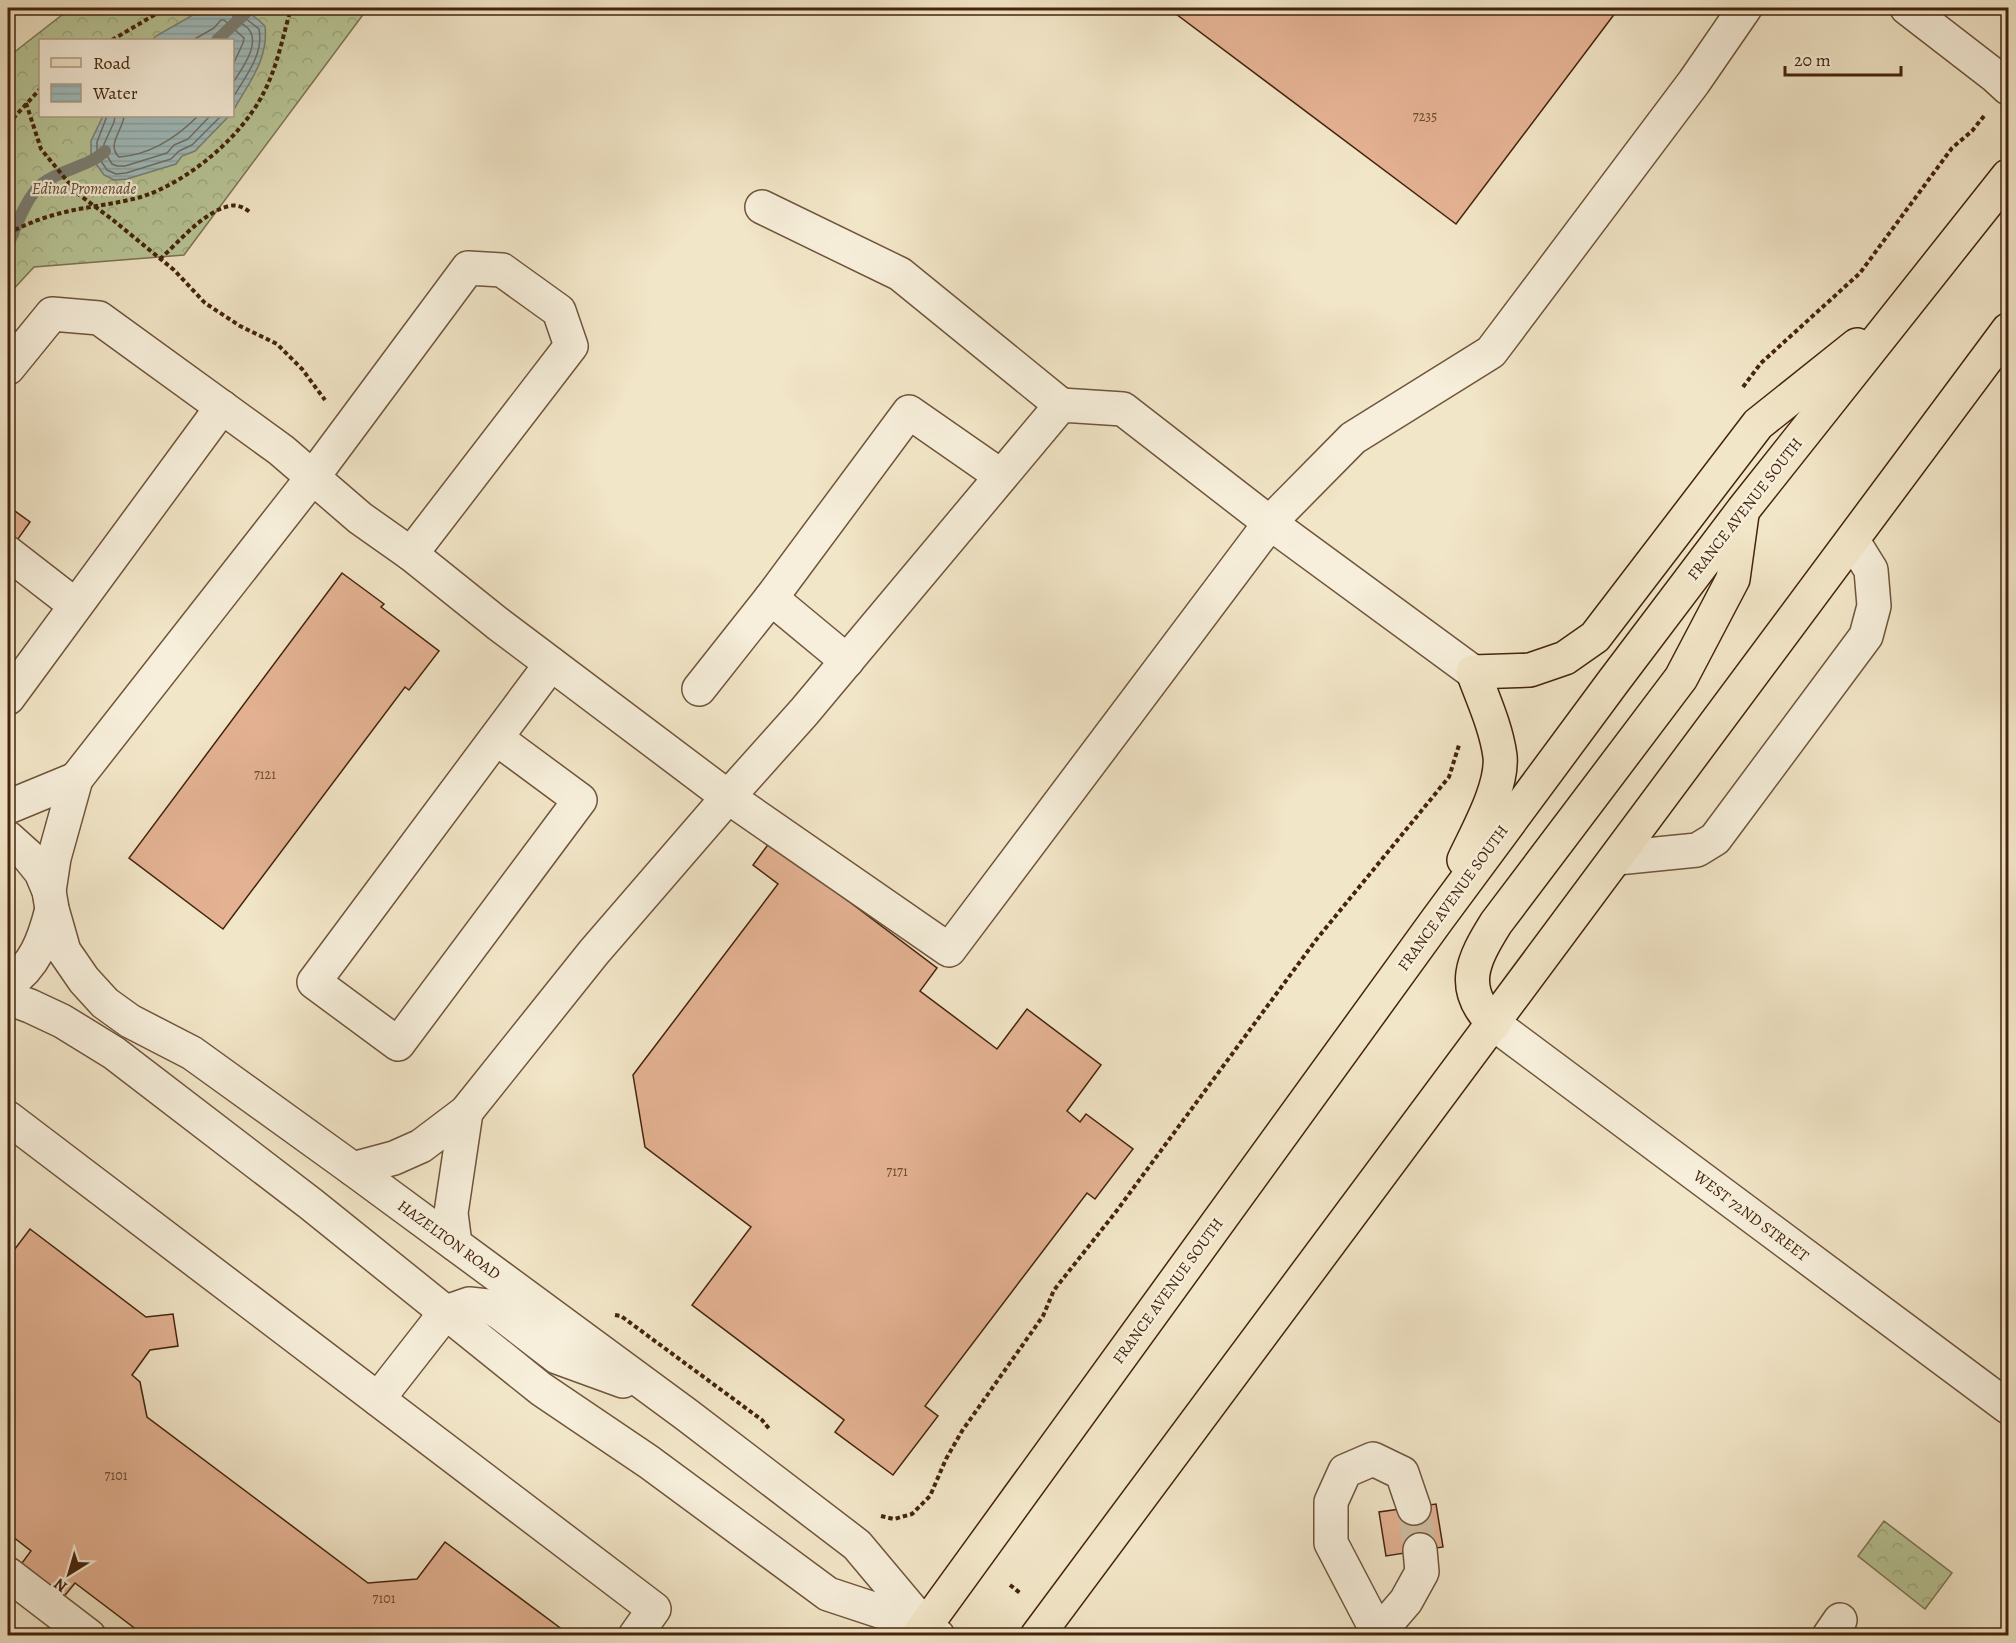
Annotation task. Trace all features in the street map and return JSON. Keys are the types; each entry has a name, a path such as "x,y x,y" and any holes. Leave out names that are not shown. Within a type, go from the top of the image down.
{"main road":[{"name":"FRANCE AVENUE SOUTH","path":"927,1632 1437,920 1743,510 2008,176"},
{"path":"1437,920 1494,794 1500,758 1492,724 1473,672 1530,670 1565,658 1595,637 1758,424 1902,308"},
{"path":"1037,1635 1494,1024 2008,330"},
{"path":"1494,1024 1477,1003 1473,988 1472,972 1479,951 1496,923 1681,678 1733,579 1743,510"}],"street":[{"path":"8,368 52,314 99,318 281,450 360,518 411,554 551,664 728,797 949,950 1270,523 1353,438 1491,352 1694,82 1745,8"},
{"path":"1907,8 2008,88"},
{"path":"762,207 900,274 1061,405 1123,409 1270,523 1473,672"},
{"path":"8,984 36,956 45,937 54,858 76,778 312,478 468,268 502,270 559,311 571,346 411,554"},
{"path":"353,1169 394,1158 421,1146 466,1112 594,952 847,661 1061,405"},
{"path":"8,698 222,407"},
{"path":"699,689 771,598 909,412 1001,476"},
{"path":"1617,858 1697,850 1715,839 1777,756 1866,636 1874,606 1870,570 1853,541"},
{"path":"8,553 75,605"},
{"path":"771,598 847,661"},
{"path":"496,738 580,800 398,1044 314,982 551,664"},
{"path":"8,807 76,778"},
{"name":"HAZELTON ROAD","path":"8,838 28,856 41,872 64,951 84,980 105,1003 130,1021 192,1053 353,1169 660,1395 857,1545 927,1632"},
{"path":"8,998 62,1021 114,1053 311,1204 541,1389 649,1462 828,1594 927,1632"},
{"name":"WEST 72ND STREET","path":"1494,1024 2008,1407"},
{"path":"455,1244 451,1213 466,1112"},
{"path":"8,1118 654,1609 634,1635"},
{"path":"378,1399 446,1312 469,1304 488,1306 500,1313 557,1357 660,1395"},
{"path":"1414,1508 1402,1473 1372,1459 1345,1471 1331,1502 1331,1543 1377,1634 1406,1601 1422,1572 1420,1550"},
{"path":"8,1574 89,1635"}],"path":[{"path":"114,39 166,8"},
{"path":"8,233 55,214 145,195 192,170 215,152 252,113 264,92 291,8"},
{"path":"2004,8 2008,11"},
{"path":"1740,391 1761,363 1860,273 1952,148 1972,131 2008,88"},
{"path":"8,124 39,90"},
{"path":"26,103 41,148 56,170 77,193 174,270 205,303 240,326 277,344 302,369 321,397 354,422"},
{"path":"160,259 209,216 231,206 243,207 251,213"},
{"path":"894,1519 912,1514 930,1496 962,1431 1043,1317 1054,1290 1114,1213 1316,940 1449,777 1462,736 1492,724"},
{"path":"1010,1586 1020,1593"}],"green space":[{"name":"Edina Promenade","path":"71,8 368,8 184,255 34,267 8,295 8,57"},
{"path":"1884,1521 1952,1573 1925,1609 1858,1556"}],"water":[{"path":"205,8 238,9 250,14 265,26 261,60 234,109 234,39 153,39"},
{"path":"103,117 228,117 195,151 182,156 176,164 127,179 114,180 104,175 91,157 91,141"}],"building":[{"path":"1168,8 1619,8 1456,224"},
{"path":"8,506 30,522 8,553"},
{"path":"342,573 384,604 381,607 439,651 409,690 405,687 223,929 129,858"},
{"path":"770,842 937,968 920,991 997,1049 1027,1009 1101,1065 1067,1111 1080,1122 1086,1114 1133,1149 1095,1199 1087,1193 925,1406 938,1416 893,1475 835,1432 844,1420 692,1305 751,1227 645,1147 633,1075 778,884 753,865"},
{"path":"30,1229 146,1317 173,1314 178,1346 150,1350 132,1375 140,1382 147,1417 368,1583 417,1579 445,1542 571,1636 145,1636 75,1583 62,1599 19,1567 31,1551 8,1533 8,1258"},
{"path":"1436,1504 1443,1547 1386,1556 1379,1512"}],"waterway":[{"path":"218,39 251,8"},
{"path":"8,245 37,188 50,178 91,161 105,151"}],"tunnel":[{"path":"1414,1508 1420,1550"}]}
